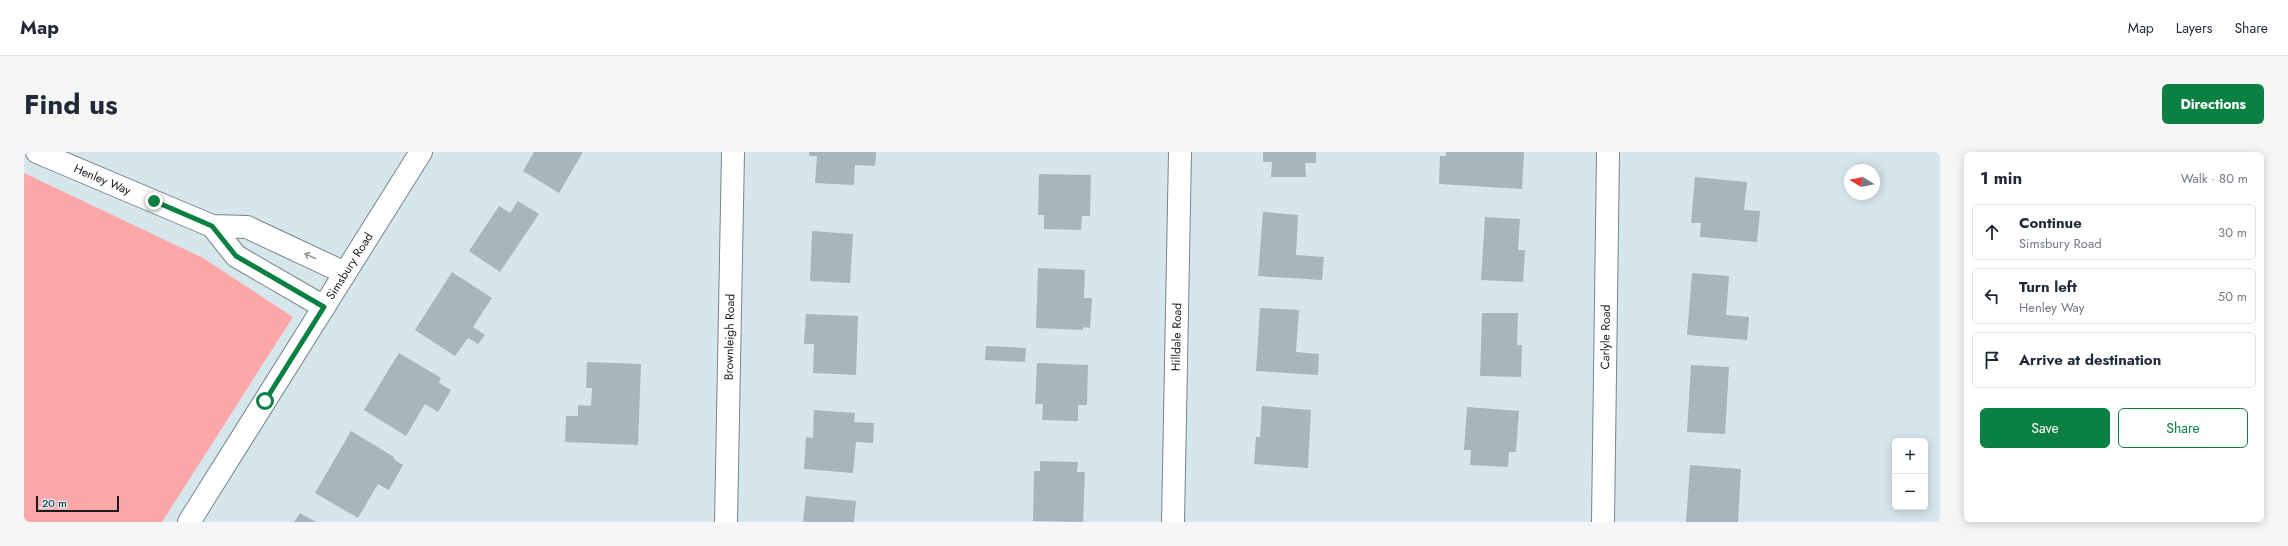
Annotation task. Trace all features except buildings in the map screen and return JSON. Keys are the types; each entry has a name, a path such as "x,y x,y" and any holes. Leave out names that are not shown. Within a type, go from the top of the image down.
{"street":[{"name":"Henley Way","path":"37,152 212,226 246,227 345,272"},
{"name":"Simsbury Road","path":"189,522 421,152"},
{"name":"Brownleigh Road","path":"726,522 733,152"},
{"name":"Hilldale Road","path":"1173,522 1180,152"},
{"name":"Carlyle Road","path":"1603,522 1608,152"},
{"name":"Henley Way","path":"212,226 236,256 324,307"}],"shaded area":[{"path":"24,173 203,258 293,317 162,522 24,522"}],"route":[{"path":"154,201 212,226 236,256 324,307 265,401"}]}
